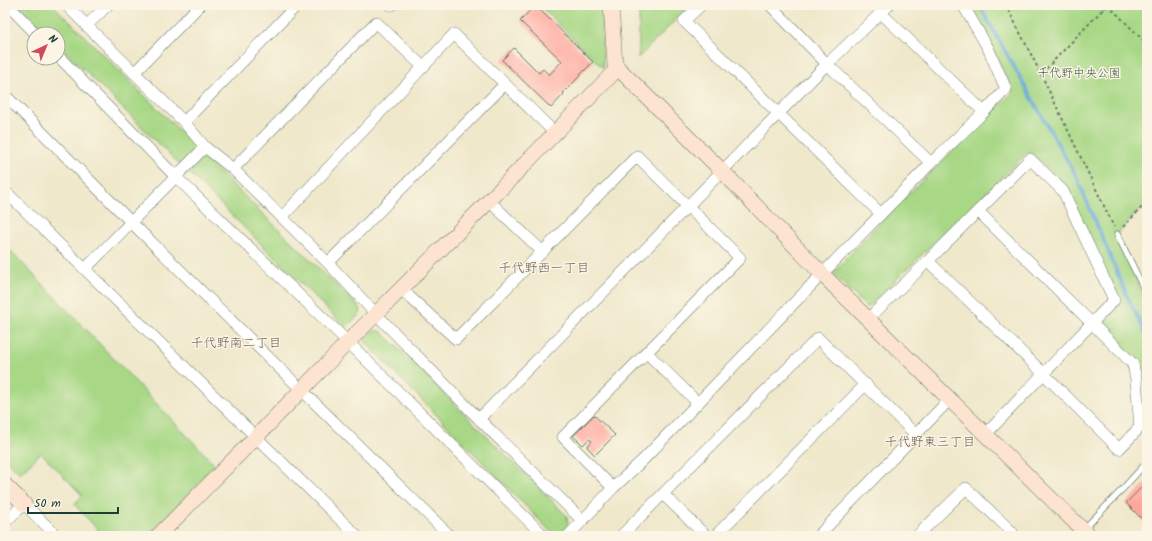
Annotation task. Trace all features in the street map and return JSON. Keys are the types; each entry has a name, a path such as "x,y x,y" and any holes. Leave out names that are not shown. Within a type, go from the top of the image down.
{"street":[{"path":"66,5 184,122 205,147 233,169 282,217 479,419 582,520"},
{"path":"86,26 108,5"},
{"path":"134,73 200,5"},
{"path":"184,122 297,5"},
{"path":"611,5 615,65 722,171 822,274 1086,533"},
{"path":"700,5 684,21 881,214"},
{"path":"479,419 778,113 889,5"},
{"path":"568,536 822,274 1006,89 988,48 963,5"},
{"path":"8,7 28,26"},
{"path":"778,7 827,64 931,163"},
{"path":"881,13 984,112"},
{"path":"233,169 376,22 423,67"},
{"path":"282,217 454,34 555,133"},
{"path":"66,64 176,177 348,342 544,536"},
{"path":"158,536 348,342 402,290 618,68"},
{"path":"328,263 505,84"},
{"path":"5,95 131,222 450,536"},
{"path":"85,269 205,147"},
{"path":"402,290 456,339 637,156 740,258 563,437 613,488"},
{"path":"868,319 1030,159 1063,191 1114,300 986,434"},
{"path":"5,191 357,536"},
{"path":"489,201 543,252"},
{"path":"928,261 1119,449 1140,427 1136,380 1133,364 978,210"},
{"path":"621,536 818,338 916,434"},
{"path":"646,352 698,403"},
{"path":"715,536 866,384"},
{"path":"818,536 950,399"},
{"path":"5,485 57,536"},
{"path":"917,536 966,488 1012,532 1011,536"},
{"path":"663,494 706,536"},
{"path":"5,522 24,504"}],"lane":[{"path":"1117,234 1147,295"},
{"path":"1086,533 1147,462"}],"path":[{"path":"1006,5 1041,74 1117,234 1147,202"},
{"path":"1098,5 1103,10"},
{"path":"1041,74 1108,5 1147,44"}],"green space":[{"path":"20,5 53,5 198,149 181,166 66,52 66,26 39,26 20,7"},
{"path":"539,5 602,5 603,68"},
{"path":"639,5 690,5 638,58 639,43"},
{"name":"千代野中央公園","path":"969,5 1147,5 1147,202 1117,234 1147,304 1147,381 1140,380 1098,323 1119,303 1066,186 1029,151 867,308 833,273 886,216 1013,92 992,47"},
{"path":"203,156 361,309 360,314 346,327 188,172"},
{"path":"5,245 216,466 147,536 104,536 75,505 82,495 41,453 20,473 5,459"},
{"path":"372,331 381,331 567,516 568,527 561,536 555,536 366,343 364,339"}],"building":[{"path":"535,5 593,62 563,93 564,94 551,108 502,60 514,48 539,73 543,69 549,75 562,61 520,21"},
{"path":"594,415 615,435 595,455 587,447 592,441 589,439 583,445 573,436"},
{"path":"1147,482 1147,524 1126,503"}],"waterway":[{"path":"979,5 1076,176 1128,298 1147,336"}],"district":[{"name":"千代野西一丁目","path":"544,268"},
{"name":"千代野南二丁目","path":"236,343"},
{"name":"千代野東三丁目","path":"930,442"}]}
